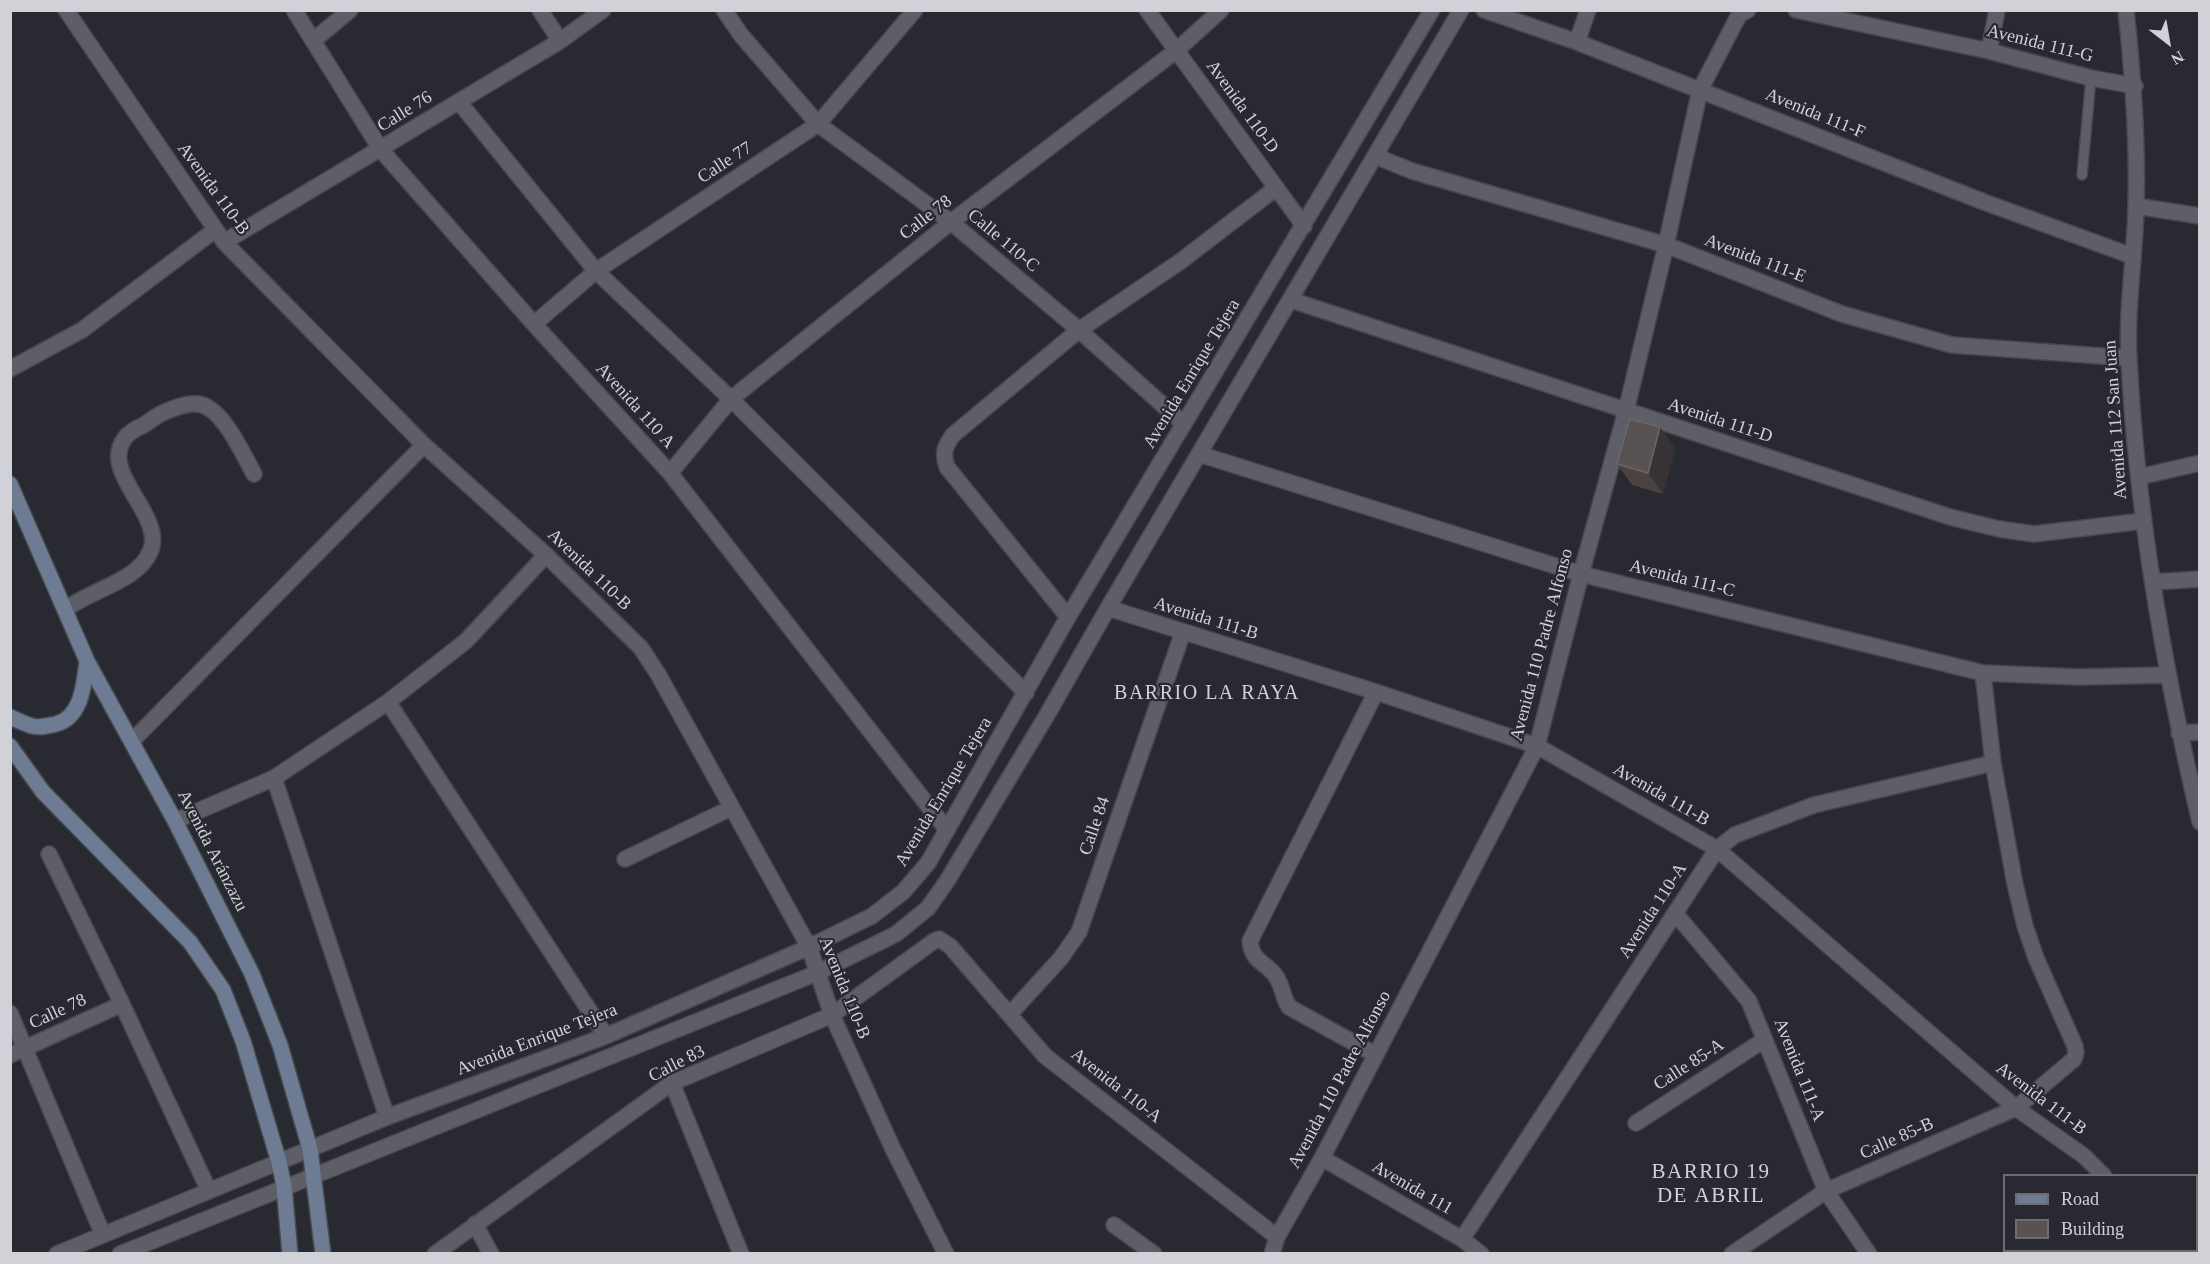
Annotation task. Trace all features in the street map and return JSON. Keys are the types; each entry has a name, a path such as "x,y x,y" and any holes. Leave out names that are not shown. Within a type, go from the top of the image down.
{"main road":[{"name":"Avenida Aránzazu","path":"10,484 87,661 176,821 252,974 280,1045 310,1149 323,1254"},
{"path":"10,717 44,728 64,722 74,712 80,700 84,688 87,661"},
{"path":"10,746 43,792 190,942 223,990 243,1041 279,1162 284,1186 290,1254"}],"street":[{"name":"Avenida 110-B","path":"66,10 224,242 424,445 546,555 641,648 658,674 809,947 832,1015 893,1149 946,1254"},
{"name":"Avenida 110 A","path":"294,10 381,150 534,324 670,473 947,830"},
{"path":"314,41 350,10"},
{"path":"540,10 560,41"},
{"name":"Calle 76","path":"224,242 560,41 603,10"},
{"name":"Calle 110-C","path":"724,10 741,35 818,124 951,222 1079,330 1184,424"},
{"name":"Calle 77","path":"534,324 596,271 818,124 915,10"},
{"name":"Avenida 110-D","path":"1147,10 1304,226"},
{"name":"Calle 78","path":"670,473 731,399 951,222 1177,50 1221,10"},
{"name":"Avenida Enrique Tejera","path":"57,1254 387,1117 606,1036 809,947 872,916 903,892 928,863 1068,617 1432,10"},
{"path":"120,1254 817,973 896,934 928,908 968,847 1047,715 1461,10"},
{"name":"Avenida 111-F","path":"1484,10 1577,42 1984,202 2132,256"},
{"path":"1577,42 1588,10"},
{"name":"Avenida 110 Padre Alfonso","path":"1272,1254 1277,1237 1322,1158 1537,746 1626,411 1700,90 1739,15 1748,10"},
{"name":"Avenida 111-G","path":"1796,10 1989,51 2134,87"},
{"path":"1989,51 1997,10"},
{"name":"Avenida 112 San Juan","path":"2126,10 2134,87 2136,206 2128,358 2143,521 2168,675 2199,822"},
{"path":"459,102 596,271 731,399 1026,693"},
{"name":"Avenida 111-E","path":"1375,156 1412,171 1666,245 1842,314 1952,345 2128,358"},
{"path":"1068,617 947,466 943,456 945,446 953,435 1079,330 1181,261 1276,188"},
{"path":"2136,206 2199,216"},
{"path":"10,369 82,330 215,230"},
{"name":"Avenida 111-D","path":"1291,300 1950,517 1999,529 2034,534 2143,521"},
{"path":"64,610 128,576 144,563 152,549 150,525 119,465 121,445 126,435 164,412 189,404 201,404 210,408 219,417 255,474"},
{"path":"132,741 424,445"},
{"name":"Avenida 111-C","path":"1199,454 1581,574 1983,673 2079,677 2168,675"},
{"path":"2139,477 2199,463"},
{"path":"176,821 274,778 388,702 466,641 546,555"},
{"path":"2153,582 2199,579"},
{"name":"Avenida 111-B","path":"1108,608 1376,692 1537,746 1717,849 2016,1108 2084,1156 2102,1174"},
{"name":"Calle 84","path":"1010,1014 1061,958 1079,932 1183,632"},
{"path":"1983,673 1993,763"},
{"path":"1376,692 1250,941 1254,956 1277,977 1289,1007 1376,1055"},
{"path":"388,702 606,1036"},
{"path":"2179,733 2199,732"},
{"name":"Avenida 110-A","path":"1462,1239 1717,849 1735,834 1814,805 1993,763"},
{"name":"Calle 85-B","path":"1732,1254 1826,1191 2016,1108 2074,1059 2075,1046 2036,958 2025,926 1993,763"},
{"path":"274,778 387,1117"},
{"path":"625,859 731,808"},
{"path":"49,854 209,1191"},
{"name":"Avenida 111-A","path":"1675,913 1743,993 1754,1010 1826,1191 1869,1254"},
{"name":"Calle 83","path":"435,1254 672,1083 832,1015 933,941 939,939 950,946"},
{"name":"Avenida 110-A","path":"950,946 1045,1056 1277,1237"},
{"name":"Calle 78","path":"10,1055 122,1004"},
{"path":"10,1013 103,1235"},
{"name":"Calle 85-A","path":"1636,1123 1764,1040"},
{"path":"672,1083 741,1254"},
{"name":"Avenida 111","path":"1322,1158 1462,1239 1478,1252"},
{"path":"475,1224 491,1254"},
{"path":"1114,1225 1154,1254"},
{"path":"1264,1254 1277,1237"}],"lane":[{"path":"2082,175 2091,78"}],"building":[{"path":"1630,419 1660,427 1648,473 1617,464"}],"district":[{"name":"BARRIO LA RAYA","path":"1207,694"},
{"name":"BARRIO 19 DE ABRIL","path":"1711,1184"}]}
